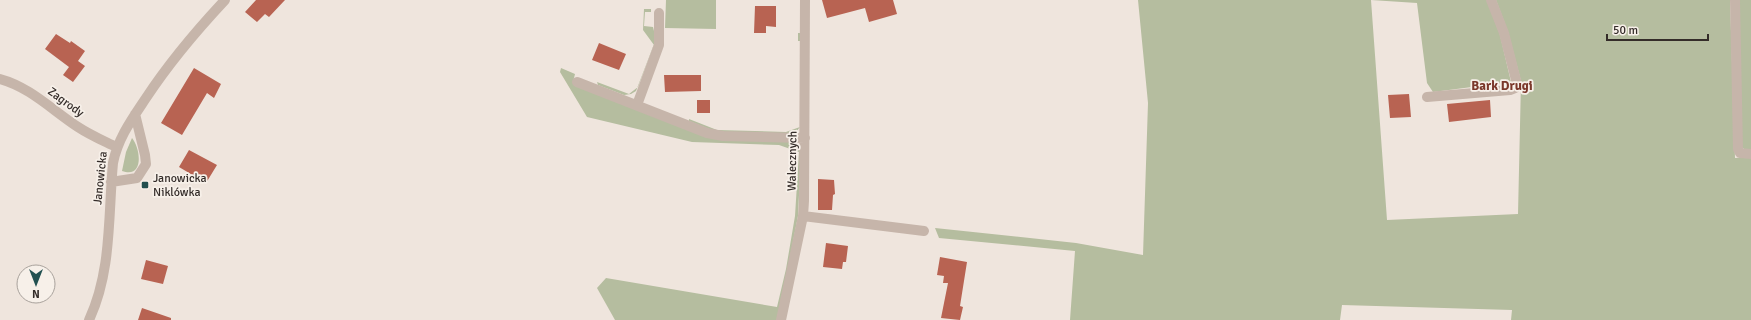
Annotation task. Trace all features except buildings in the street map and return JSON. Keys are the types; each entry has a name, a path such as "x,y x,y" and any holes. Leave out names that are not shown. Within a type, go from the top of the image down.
{"street":[{"name":"Janowicka","path":"90,319 99,295 105,266 112,163 116,147 124,131 161,76 185,45 225,0"},
{"name":"Walecznych","path":"781,320 803,216 805,138 805,0"},
{"path":"1427,97 1510,90 1515,88 1517,84 1504,33 1491,0"},
{"path":"1735,0 1738,149 1740,153 1751,154"},
{"path":"637,105 659,45 659,13"},
{"name":"Zagrody","path":"0,78 26,89 79,128 116,147"},
{"path":"577,82 715,135 805,138"},
{"path":"111,182 137,178 146,164 135,114"},
{"path":"803,216 924,231"}],"green space":[{"path":"666,0 716,0 716,29 665,28"},
{"path":"1138,0 1371,0 1387,220 1518,214 1521,81 1508,32 1496,0 1730,0 1735,158 1751,157 1751,320 1511,320 1512,310 1342,305 1340,320 1070,320 1075,251 939,238 935,228 1076,243 1143,255 1148,103"},
{"path":"1371,0 1487,0 1500,35 1511,82 1433,92 1427,83 1417,3"},
{"path":"1737,0 1751,0 1751,150 1746,151 1741,146"},
{"path":"644,9 651,9 651,12 645,12 644,26 653,27 656,39 654,45 643,30"},
{"path":"798,33 801,33 800,127 800,41 798,41"},
{"path":"654,45 638,87 637,88"},
{"path":"561,68 575,74 573,82 686,128 789,142 797,145 801,153 798,216 778,320 615,320 597,288 606,278 777,307 786,269 795,216 799,152 779,145 692,142 587,117 560,72"},
{"path":"597,82 629,94 637,88 636,91 631,94 624,95 598,85"},
{"path":"689,119 717,130 786,132 800,127 796,132 790,135 719,133 689,121"},
{"path":"132,138 139,155 139,162 134,171 122,171 126,152"}],"place":[{"name":"Janowicka Niklówka","path":"145,185"}],"district":[{"name":"Bark Drugi","path":"1502,85"}]}
